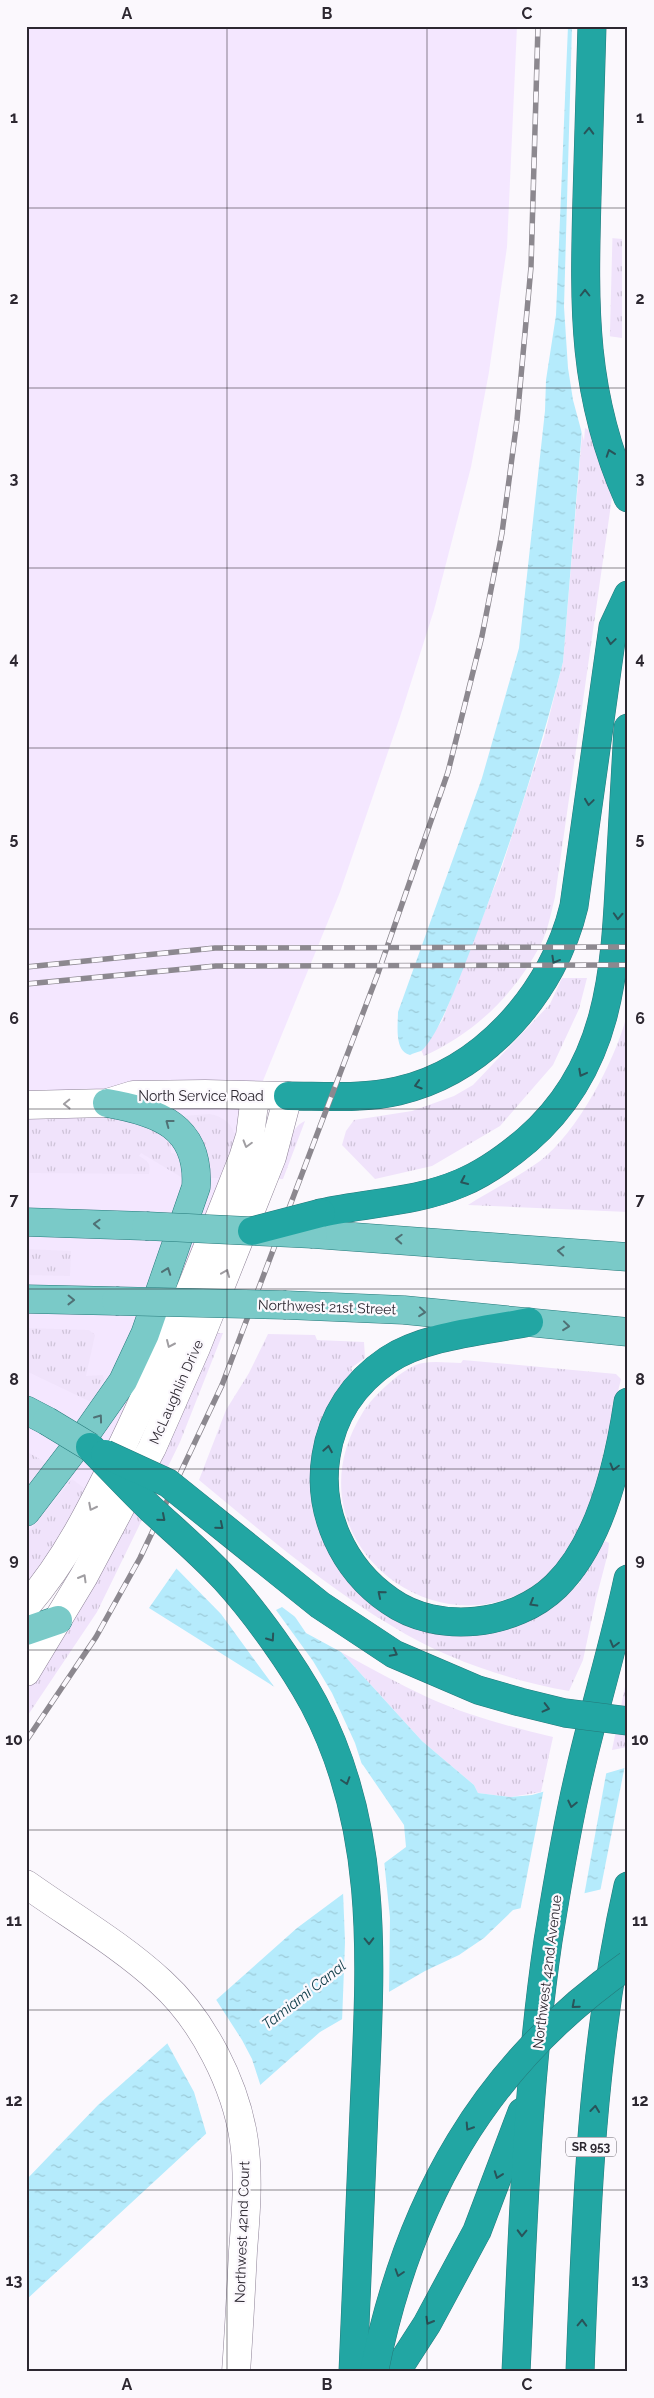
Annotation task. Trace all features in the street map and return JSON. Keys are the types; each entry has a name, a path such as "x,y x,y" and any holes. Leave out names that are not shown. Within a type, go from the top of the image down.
{"highway":[{"path":"592,26 585,282 587,348 608,449 628,498"},
{"path":"288,1096 349,1096 384,1093 425,1083 443,1076 463,1065 489,1045 538,987 561,948 574,906 613,627 628,595"},
{"path":"252,1231 317,1223 351,1206 400,1202 440,1191 479,1174 533,1134 560,1106 574,1087 600,1030 611,984 617,926 628,728"},
{"path":"529,1322 461,1335 409,1349 389,1360 372,1373 356,1388 342,1409 329,1440 326,1460 324,1490 328,1512 336,1535 348,1558 363,1578 381,1594 396,1605 423,1615 463,1622 506,1616 544,1596 578,1560 593,1531 620,1445 628,1402"},
{"path":"90,1447 168,1483 312,1600 394,1654 478,1690 565,1713 628,1721"},
{"path":"90,1447 151,1509 207,1560 242,1599 294,1671 314,1704 333,1744 347,1784 364,1861 369,1909 370,1953 354,2372"},
{"name":"Northwest 42nd Avenue","path":"516,2372 523,2214 548,1943 570,1814 583,1757 616,1634 628,1579"},
{"name":"SR 953","path":"580,2372 590,2155 600,2062 619,1925 628,1886"},
{"path":"619,1925 628,1988"},
{"path":"374,2372 389,2306 404,2258 433,2190 457,2146 487,2101 527,2053 570,2009 628,1965"},
{"path":"396,2372 427,2324 477,2231 534,2080"}],"main road":[{"path":"26,1512 88,1431 123,1381 145,1334 196,1187 197,1173 191,1150 174,1127 148,1111 108,1103"},
{"path":"26,1222 252,1231"},
{"path":"317,1223 618,1256"},
{"name":"Northwest 21st Street","path":"26,1299 286,1305 404,1310 616,1331"},
{"path":"36,1416 90,1447"},
{"path":"26,1631 58,1620"}],"street":[{"name":"North Service Road","path":"26,1105 108,1103 133,1095 288,1096"},
{"name":"McLaughlin Drive","path":"26,1606 58,1565 84,1522 155,1378 243,1158 250,1136 255,1096"},
{"name":"McLaughlin Drive","path":"26,1672 58,1620 140,1471 177,1392 272,1157 288,1096"},
{"name":"Northwest 42nd Court","path":"26,1884 162,1982 191,2016 214,2053 240,2121 244,2141 247,2187 236,2372"}],"shaded area":[{"path":"26,26 517,26 507,247 489,372 471,467 434,610 400,717 340,892 67,1561 26,1627"}],"green space":[{"path":"611,238 622,239 622,338 608,336"},
{"path":"583,423 621,434 551,915 546,933 531,962 506,995 477,1024 443,1047 424,1056 421,1050 442,1021 501,870 544,737 563,662"},
{"path":"562,978 587,978 579,1009 553,1065 500,1126 432,1166 375,1179 342,1145 346,1131 354,1120 412,1111 454,1096 473,1085 550,1004"},
{"path":"628,1010 628,1212 468,1205 540,1161 568,1132 582,1113 606,1070 623,1029"},
{"path":"210,1114 220,1117 227,1122 233,1129 236,1139 226,1178 211,1178 208,1165 182,1116"},
{"path":"125,1117 142,1121 171,1141 171,1153 179,1154 187,1177 181,1177 141,1153 139,1156 147,1161 150,1167 149,1174 26,1173 26,1120"},
{"path":"305,1121 283,1179 273,1179 289,1138 294,1130"},
{"path":"26,1249 71,1251 70,1276 26,1275"},
{"path":"26,1328 89,1330 95,1335 86,1376 103,1375 104,1380 91,1402 26,1371"},
{"path":"212,1333 223,1333 180,1442 97,1612 26,1718 26,1687 60,1633"},
{"path":"268,1334 315,1335 317,1340 364,1342 365,1358 351,1368 353,1372 313,1451 310,1477 312,1502 317,1525 326,1546 338,1566 353,1585 392,1616 553,1605 581,1582 578,1579 605,1541 609,1543 583,1660 569,1691 523,1681 477,1667 412,1638 341,1593 269,1538 199,1480 226,1410 249,1373"},
{"path":"463,1360 616,1374 621,1379 592,1500 585,1522 575,1543 569,1552 528,1589 483,1605 437,1601 396,1583 364,1552 345,1511 343,1463 363,1412 368,1405 381,1390 415,1365 432,1362 461,1363"},
{"path":"26,1451 46,1463 26,1489"},
{"path":"72,1479 88,1491 26,1590 26,1535"},
{"path":"341,1652 429,1698 490,1720 553,1737 541,1792 511,1797 478,1793 474,1785 422,1741"},
{"path":"628,1672 628,1747 612,1750"}],"water":[{"path":"568,26 615,26 563,662 520,812 467,959 434,1034 421,1051 410,1055 405,1053 399,1043 398,1012 482,778 519,648 545,411 546,380 556,315"},
{"name":"Tamiami Canal","path":"220,1506 306,1633 341,1652 422,1741 474,1785 478,1793 511,1797 532,1795 628,1767 628,1883 513,1910 484,1938 459,1955 425,1971 320,2032 222,2119 26,2300 26,2180 98,2105 297,1928 406,1847 404,1825 363,1765 281,1691 149,1608"}],"pier":[{"path":"572,26 618,26 609,369 616,413 624,416 624,434 621,437 597,435 585,428 584,441 573,400 568,368 564,307"},
{"path":"220,1504 257,1531 278,1586 302,1622 282,1607 276,1610 313,1661 332,1693 355,1743 364,1771 278,1692 221,1614 175,1567"},
{"path":"628,1764 628,1885 600,1892 625,1765"},
{"path":"607,1769 584,1896 520,1911 544,1788"},
{"path":"384,1860 390,1918 389,1994 342,2022 345,1942 343,1891"},
{"path":"215,1998 252,2059 261,2087 207,2136 194,2092 166,2041"}],"railway":[{"path":"26,1741 96,1637 140,1558 222,1385 377,976 448,772 482,636 502,533 517,420 531,267 538,26"},
{"path":"26,967 215,948 628,947"},
{"path":"26,984 216,966 628,965"}]}
